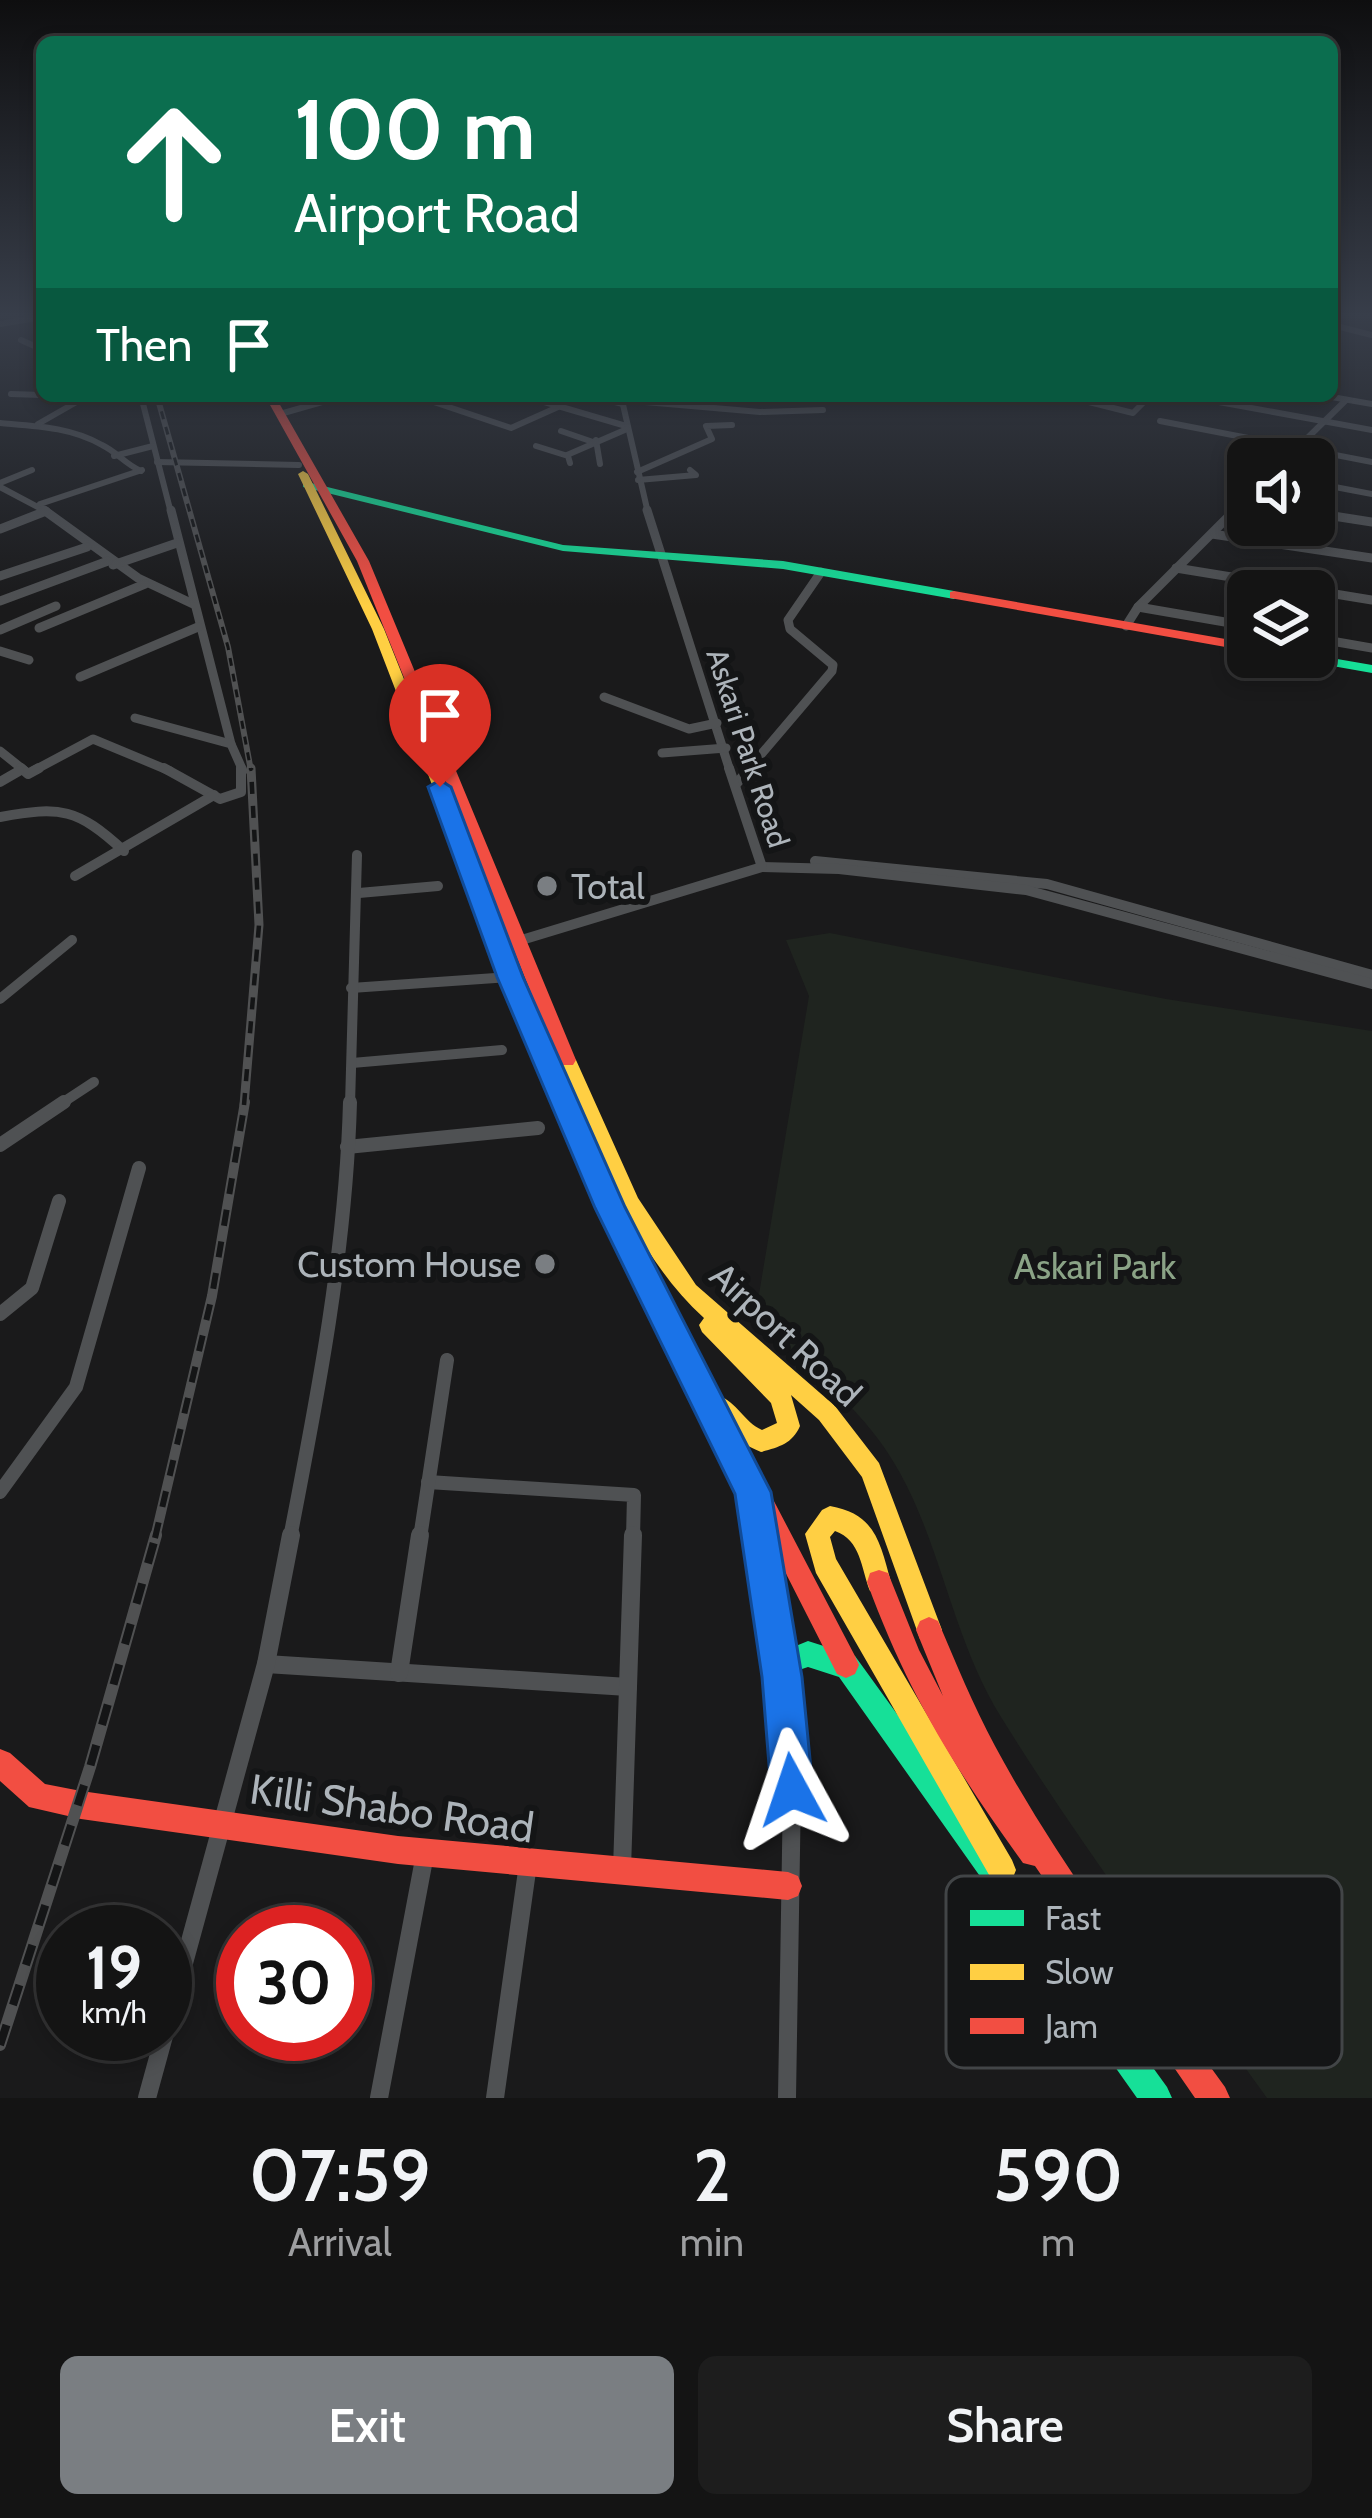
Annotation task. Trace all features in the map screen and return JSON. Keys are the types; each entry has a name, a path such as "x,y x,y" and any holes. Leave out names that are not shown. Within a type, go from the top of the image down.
{"main road":[{"name":"Airport Road","path":"268,411 299,465 338,508 391,627 515,942 630,1202 666,1262 698,1300 827,1413 871,1471 939,1658 994,1770 1057,1876"},
{"name":"Airport Road","path":"278,411 378,629 510,977 639,1271 848,1667 997,1876"},
{"path":"315,487 563,548 658,559 722,558 821,572 1227,643"},
{"path":"1335,662 1372,669"},
{"path":"692,1373 751,1439 772,1441 786,1432 788,1408 705,1320 698,1300"},
{"path":"1003,1876 982,1830 877,1662 825,1564 818,1534 830,1518 850,1519 862,1530 902,1649 943,1730 1007,1825 1054,1876"},
{"path":"782,1677 790,1661 808,1654 848,1667"},
{"name":"Killi Shabo Road","path":"0,1762 39,1797 425,1852 788,1886"},
{"name":"Airport Road","path":"1134,2068 1156,2098"},
{"name":"Airport Road","path":"1193,2068 1214,2098"}],"street":[{"path":"38,424 61,411"},
{"path":"0,782 20,771 37,770 89,739 144,757 214,794 234,798 242,792 243,772 198,627 145,411"},
{"path":"280,414 291,411"},
{"path":"461,411 512,428 550,411"},
{"path":"572,411 627,428"},
{"name":"Askari Park Road","path":"515,942 762,867 726,748 658,559 624,411"},
{"path":"747,411 794,411"},
{"path":"1268,411 1372,430"},
{"path":"1306,438 1335,411"},
{"path":"1160,421 1246,438"},
{"path":"0,422 38,424 106,446 141,471"},
{"path":"0,434 28,423"},
{"path":"638,476 712,439 706,426 731,425"},
{"path":"594,441 564,432 539,446 568,459 594,441 627,428"},
{"path":"594,441 600,464"},
{"path":"114,456 153,446"},
{"path":"1335,455 1372,462"},
{"path":"0,529 43,507 158,464 299,465"},
{"path":"0,485 32,470"},
{"path":"638,476 696,475 690,470"},
{"path":"0,485 43,507 87,547 145,584 193,604"},
{"path":"1335,487 1372,494"},
{"path":"1335,517 1372,522"},
{"path":"1126,626 1138,607 1227,519"},
{"path":"1212,534 1372,558"},
{"path":"0,601 177,543"},
{"path":"0,575 87,547"},
{"path":"1176,568 1372,600"},
{"path":"737,783 832,671 832,665 790,629 788,620 821,572"},
{"path":"39,628 145,584"},
{"path":"0,630 56,606"},
{"path":"1138,607 1227,622"},
{"path":"80,677 198,627"},
{"path":"1335,642 1372,648 1372,633"},
{"path":"0,651 29,660"},
{"path":"604,697 689,729 717,723"},
{"path":"135,718 231,744"},
{"path":"662,753 726,748"},
{"path":"0,752 20,771"},
{"path":"75,877 214,794"},
{"path":"0,817 54,806 92,822 124,851"},
{"path":"147,2098 266,1664 321,1378 348,1181 357,855"},
{"path":"762,867 833,861 1016,878 1372,975"},
{"path":"762,867 839,869 1026,890 1372,984"},
{"path":"359,893 438,886"},
{"path":"0,999 72,940"},
{"path":"351,988 510,977"},
{"path":"352,1064 502,1050"},
{"path":"0,1145 94,1082"},
{"path":"347,1147 538,1128"},
{"path":"0,1492 52,1413 76,1387 102,1311 139,1168"},
{"path":"0,1314 32,1288 59,1201"},
{"path":"399,1673 447,1360"},
{"path":"428,1483 634,1495 622,1873"},
{"path":"753,1492 782,1677 792,1790 787,2098"},
{"path":"266,1664 628,1688"},
{"path":"379,2098 425,1852"},
{"path":"496,2098 528,1863"}],"green space":[{"name":"Askari Park","path":"830,933 1166,999 1372,1031 1372,2098 1267,2098 1245,2068 1342,2068 1342,1876 1107,1876 985,1687 927,1532 886,1450 835,1391 754,1324 809,996 786,940"}],"railway":[{"path":"161,411 228,647 251,771"},
{"path":"244,1105 259,925 251,768"},
{"path":"155,1538 212,1296 245,1102"},
{"path":"0,2045 90,1767 156,1535"}],"traffic: fast":[{"path":"307,485 563,548 783,565 954,595"},
{"path":"1335,662 1372,669"},
{"path":"782,1677 790,1661 808,1654 847,1667"},
{"path":"846,1665 997,1876"},
{"path":"1135,2068 1156,2098"}],"traffic: slow":[{"path":"303,474 378,629 554,1078"},
{"path":"567,1060 630,1202 689,1291 827,1413 871,1471 929,1630"},
{"path":"710,1325 781,1398 789,1426 780,1436 761,1441 742,1432 719,1406"},
{"path":"879,1582 859,1531 830,1518 817,1534 825,1564 1002,1870"}],"traffic: jam":[{"path":"278,411 363,561 567,1060"},
{"path":"954,595 1227,643"},
{"path":"554,1078 610,1208 846,1665"},
{"path":"879,1582 910,1659 944,1725 1033,1853"},
{"path":"929,1630 985,1755 1058,1876"},
{"path":"0,1763 39,1797 81,1805 398,1850 788,1886"},
{"path":"1193,2068 1214,2098"}],"place":[{"name":"Total","path":"547,886"},
{"name":"Custom House","path":"545,1264"}],"route":[{"path":"440,787 510,977 610,1208 753,1492 782,1677 792,1790"}]}
